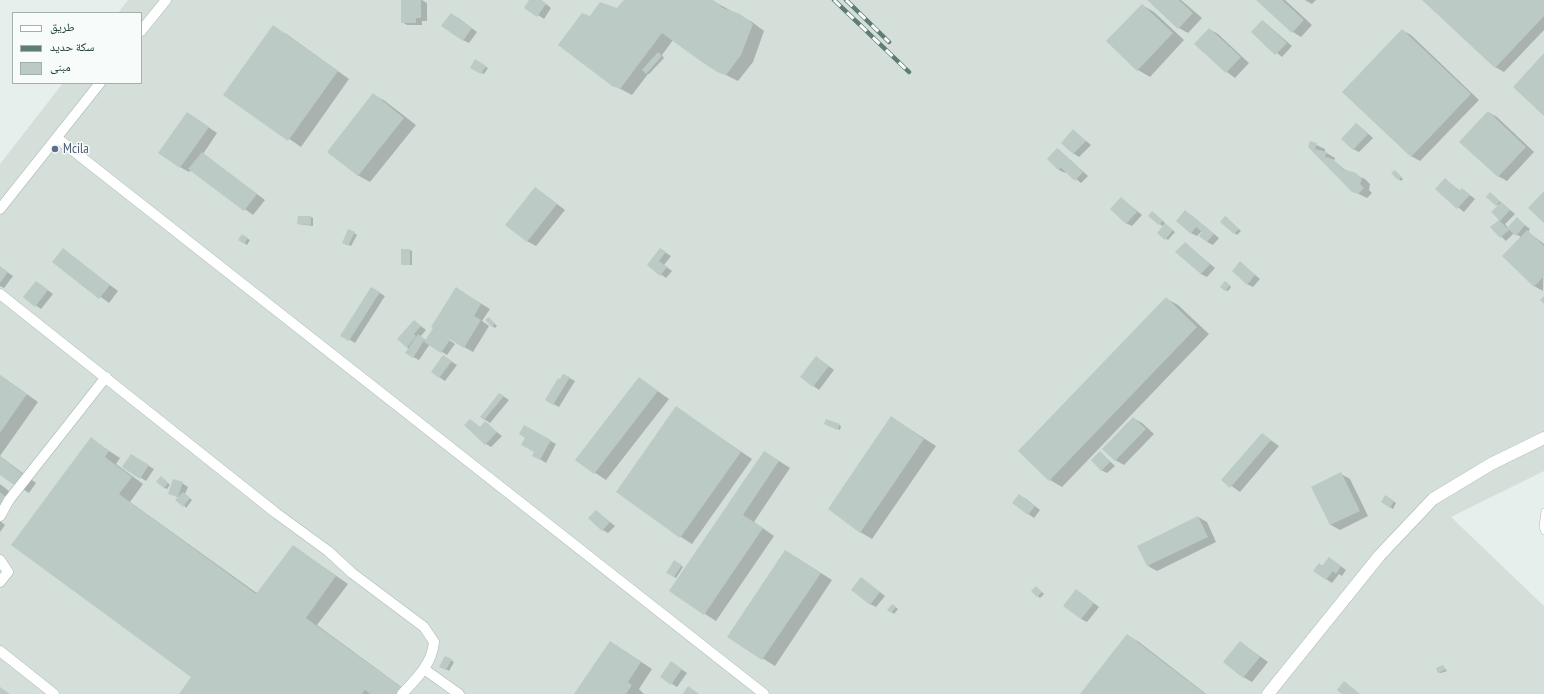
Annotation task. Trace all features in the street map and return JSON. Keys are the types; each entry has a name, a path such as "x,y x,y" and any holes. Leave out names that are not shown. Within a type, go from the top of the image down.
{"street":[{"path":"142,30 166,0"},
{"path":"0,209 99,84"},
{"path":"57,138 764,694"},
{"path":"0,294 276,513 328,551 352,573 424,627 434,642 434,652 424,670 402,694"},
{"path":"0,516 9,500 106,377"},
{"path":"1268,694 1380,555 1433,499 1491,464 1544,438"},
{"path":"0,560 8,572 0,582"},
{"path":"0,651 54,694"},
{"path":"424,670 459,694"}],"lane":[{"path":"1544,511 1542,527 1544,532"}],"shaded area":[{"path":"128,0 1544,0 1544,471 1451,517 1544,606 1544,694 0,694 0,164 62,84 142,84 142,12 119,12"}],"building":[{"path":"401,0 421,0 421,18 416,18 416,23 401,23"},
{"path":"529,0 541,0 546,4 537,17 524,8"},
{"path":"624,0 713,0 723,8 740,14 753,24 741,55 726,75 717,72 662,33 620,89 612,86 558,45 582,13 590,16 600,2 617,8"},
{"path":"1147,0 1179,0 1193,13 1178,29"},
{"path":"1256,0 1282,0 1304,20 1292,33"},
{"path":"1422,0 1544,0 1544,16 1495,68"},
{"path":"1142,4 1173,33 1137,71 1106,41"},
{"path":"451,13 472,28 463,41 441,26"},
{"path":"1262,20 1287,43 1275,55 1251,32"},
{"path":"273,25 338,71 288,141 223,95"},
{"path":"1209,28 1241,57 1226,73 1194,44"},
{"path":"1402,29 1471,94 1411,157 1342,92"},
{"path":"658,52 662,56 646,74 642,70"},
{"path":"1544,53 1544,116 1513,87"},
{"path":"475,59 486,66 481,74 470,68"},
{"path":"373,93 404,118 358,176 327,152"},
{"path":"1488,111 1526,147 1498,177 1459,142"},
{"path":"187,112 209,127 180,168 158,153"},
{"path":"1356,123 1368,134 1353,150 1341,139"},
{"path":"1073,129 1086,141 1073,154 1061,143"},
{"path":"1310,141 1317,143 1315,149 1327,152 1325,157 1333,159 1343,169 1356,173 1362,179 1360,184 1364,188 1358,194 1352,192 1308,147"},
{"path":"1057,148 1083,172 1075,181 1061,168 1058,170 1047,159"},
{"path":"202,152 257,194 244,211 188,169"},
{"path":"1395,170 1402,177 1398,180 1391,173"},
{"path":"1445,178 1459,191 1462,188 1470,195 1457,209 1435,189"},
{"path":"535,187 557,204 527,242 505,225"},
{"path":"1544,191 1544,223 1528,208"},
{"path":"1490,192 1500,201 1496,206 1486,197"},
{"path":"1121,197 1137,212 1126,224 1110,209"},
{"path":"1501,202 1510,210 1500,221 1509,230 1500,238 1490,227 1499,220 1491,212"},
{"path":"1185,210 1214,234 1207,242 1199,236 1202,232 1196,227 1191,234 1176,221"},
{"path":"1152,211 1163,221 1159,225 1148,216"},
{"path":"298,216 311,216 311,225 297,224"},
{"path":"1225,216 1239,229 1234,234 1220,222"},
{"path":"1517,217 1525,225 1516,236 1507,228"},
{"path":"1165,223 1173,230 1165,240 1157,233"},
{"path":"348,229 355,232 348,246 342,243"},
{"path":"1527,230 1544,246 1544,276 1534,287 1502,256"},
{"path":"242,234 248,238 244,244 238,240"},
{"path":"1185,242 1210,264 1201,274 1175,252"},
{"path":"63,248 110,285 99,299 52,262"},
{"path":"660,248 666,252 659,261 667,267 660,276 647,265"},
{"path":"401,249 410,249 410,265 401,265"},
{"path":"1240,261 1255,275 1247,285 1232,271"},
{"path":"0,266 8,272 0,283"},
{"path":"36,281 48,290 35,307 23,297"},
{"path":"1225,281 1230,285 1225,291 1220,287"},
{"path":"371,287 380,292 349,341 340,336"},
{"path":"456,287 481,304 474,316 481,320 464,348 446,337 450,340 441,353 424,342 433,328 431,327"},
{"path":"1544,296 1544,304 1540,300"},
{"path":"1166,297 1197,327 1049,481 1018,451"},
{"path":"489,317 495,324 492,327 485,320"},
{"path":"414,320 421,326 414,334 416,336 407,348 397,339"},
{"path":"418,334 425,339 413,358 405,353"},
{"path":"443,355 452,361 439,378 431,372"},
{"path":"816,356 829,366 813,387 800,377"},
{"path":"563,374 570,377 553,405 545,400 558,378 560,379"},
{"path":"0,375 27,394 0,433"},
{"path":"639,377 658,391 594,474 575,460"},
{"path":"499,393 504,396 484,420 480,417"},
{"path":"676,406 741,452 680,538 616,492"},
{"path":"891,416 924,439 860,533 828,509"},
{"path":"1133,417 1146,429 1115,461 1102,449"},
{"path":"470,419 480,427 485,421 497,432 485,445 464,425"},
{"path":"826,419 840,424 837,430 824,424"},
{"path":"524,425 551,440 540,460 532,456 534,452 521,445 525,438 519,434"},
{"path":"1262,433 1271,440 1230,488 1221,480"},
{"path":"91,437 109,451 105,457 132,477 119,494 256,594 293,545 336,576 306,618 404,689 401,694 370,694 365,690 362,694 179,694 191,677 11,545"},
{"path":"764,451 779,461 743,515 763,528 704,615 669,591"},
{"path":"1100,451 1110,462 1101,471 1091,460"},
{"path":"131,454 149,465 140,479 122,467"},
{"path":"0,456 25,476 17,487 0,475"},
{"path":"1341,472 1360,511 1330,525 1311,487"},
{"path":"161,476 168,483 164,488 156,482"},
{"path":"173,479 183,482 178,497 168,494"},
{"path":"0,492 7,498 0,505"},
{"path":"183,492 190,498 183,507 175,500"},
{"path":"1019,494 1035,506 1028,515 1012,503"},
{"path":"1385,495 1394,501 1390,508 1381,502"},
{"path":"596,510 610,522 602,531 588,518"},
{"path":"1198,516 1208,537 1147,566 1137,546"},
{"path":"785,550 821,573 762,660 727,637"},
{"path":"1329,557 1341,566 1336,574 1333,571 1326,580 1313,571 1319,563 1322,566"},
{"path":"674,560 682,565 674,577 666,573"},
{"path":"861,577 880,592 870,605 851,590"},
{"path":"1036,586 1042,592 1037,597 1031,591"},
{"path":"1076,589 1094,603 1081,619 1063,606"},
{"path":"892,604 896,607 891,613 887,610"},
{"path":"1127,634 1205,694 1080,694"},
{"path":"610,641 641,662 628,682 632,685 626,694 574,694"},
{"path":"1240,641 1260,657 1243,678 1223,662"},
{"path":"445,656 452,659 446,670 439,667"},
{"path":"671,661 682,669 671,685 660,677"},
{"path":"1443,665 1445,670 1438,673 1436,668"},
{"path":"1344,681 1360,694 1342,694 1337,690"},
{"path":"688,686 699,694 683,694"},
{"path":"0,687 10,694 0,694"}],"railway":[{"path":"834,0 909,72"},
{"path":"846,0 889,42"}],"place":[{"name":"Mcila","path":"55,149"}]}
